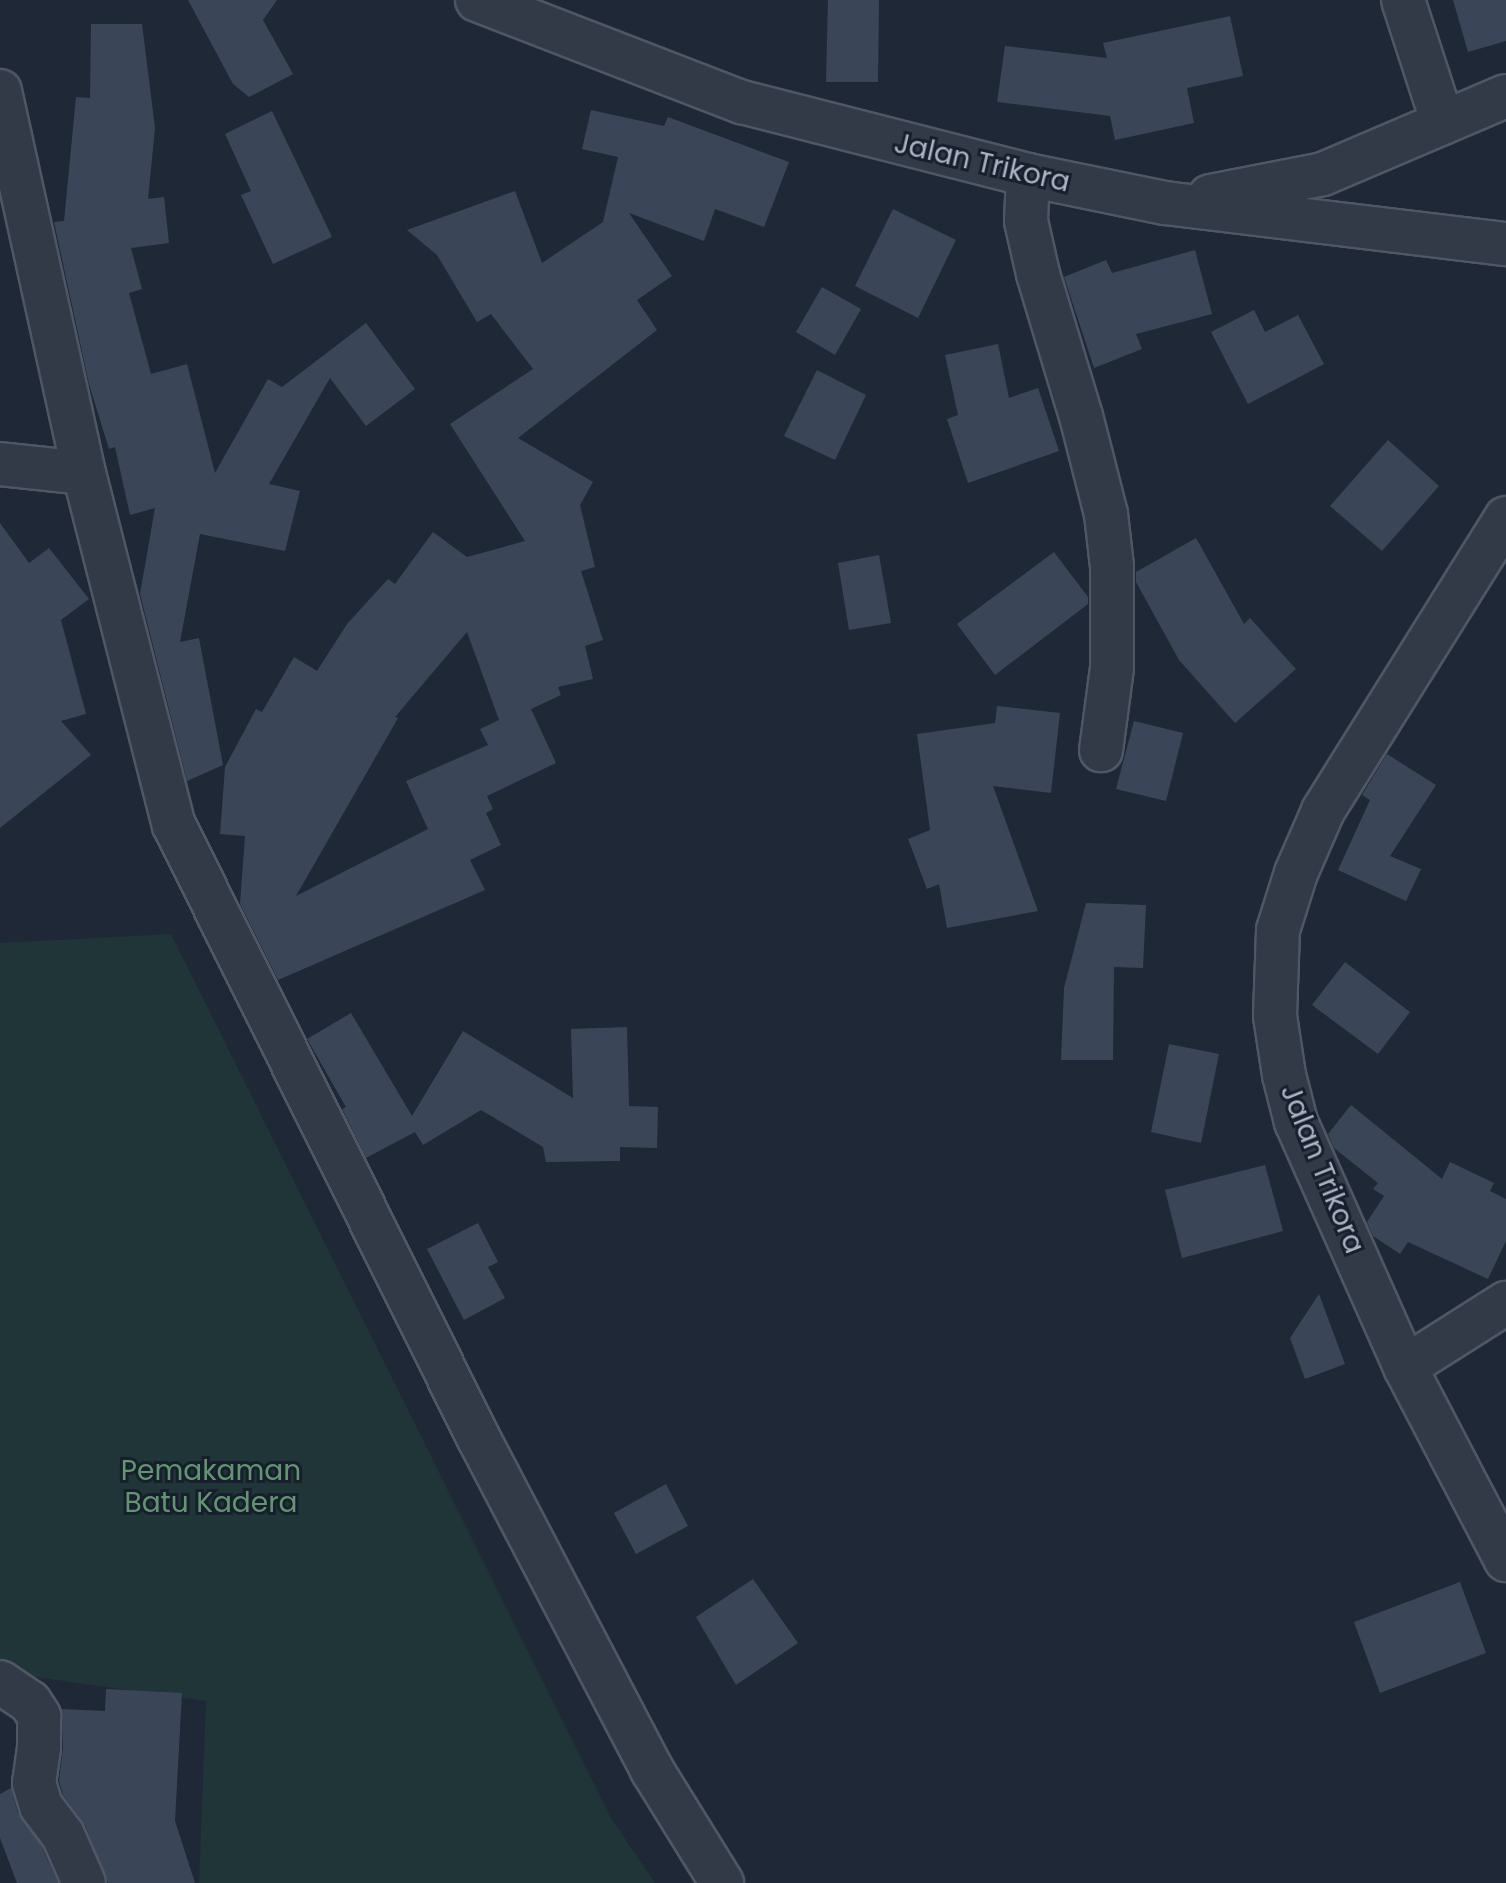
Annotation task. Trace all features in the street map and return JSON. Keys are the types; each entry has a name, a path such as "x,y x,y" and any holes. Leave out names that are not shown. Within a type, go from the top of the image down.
{"street":[{"name":"Jalan Trikora","path":"477,0 742,102 1028,175 1165,203 1506,244"},
{"path":"1403,0 1443,123"},
{"path":"0,91 84,473 174,825 478,1437 652,1770 722,1883"},
{"path":"1165,203 1323,174 1506,96"},
{"path":"1028,175 1026,221 1035,261 1081,416 1106,514 1112,567 1112,668 1101,750"},
{"path":"0,464 84,473"},
{"name":"Jalan Trikora","path":"1506,518 1323,811 1296,873 1278,930 1275,1016 1284,1075 1296,1122 1405,1367 1506,1560"},
{"path":"1405,1367 1506,1303"},
{"path":"0,1682 30,1702 39,1716 34,1783 41,1806 63,1835 84,1883"}],"green space":[{"name":"Pemakaman Batu Kadera","path":"171,934 611,1818 655,1883 199,1883 206,1701 0,1672 0,943"}],"building":[{"path":"188,0 277,0 263,20 293,74 249,97 233,84"},
{"path":"828,0 879,0 878,82 826,82"},
{"path":"1453,0 1506,0 1506,41 1468,52"},
{"path":"1230,16 1243,76 1187,88 1194,123 1115,140 1110,116 997,102 1005,46 1107,58 1103,43"},
{"path":"91,24 142,24 155,128 148,199 164,197 169,243 131,248 142,289 129,293 151,374 187,364 215,473 268,379 282,387 366,323 415,389 366,426 330,378 269,484 300,491 285,551 200,534 180,642 199,638 223,765 187,781 140,594 155,508 130,515 115,447 109,449 89,384 54,222 64,221 76,97 90,98"},
{"path":"591,110 664,126 668,117 789,162 764,227 715,209 704,241 629,213 672,276 637,300 657,330 518,438 593,482 580,505 595,567 581,571 603,640 585,646 593,679 558,687 561,695 531,709 556,763 487,796 493,809 486,813 501,845 470,860 485,890 278,980 240,904 245,836 220,834 225,767 256,709 262,712 294,657 317,671 347,624 388,579 395,584 433,532 467,557 525,541 450,424 533,369 491,314 477,322 437,255 407,230 515,191 542,263 603,222 618,157 582,149","holes":["467,632 499,720 480,729 488,745 406,781 428,829 296,896 398,718 395,717"]},
{"path":"272,111 332,237 273,264 241,195 251,191 225,134"},
{"path":"893,209 956,240 918,318 855,286"},
{"path":"1195,250 1212,314 1136,334 1142,349 1094,368 1064,277 1106,260 1112,273"},
{"path":"822,287 861,309 835,355 796,332"},
{"path":"1254,310 1265,332 1298,315 1324,364 1248,404 1211,332"},
{"path":"998,344 1009,398 1038,388 1059,451 968,483 947,419 958,415 945,355"},
{"path":"817,370 866,395 835,460 784,436"},
{"path":"1388,440 1439,486 1382,551 1330,506"},
{"path":"0,523 29,563 49,548 89,599 61,620 86,714 61,721 91,755 0,828"},
{"path":"1196,538 1244,624 1250,618 1296,669 1235,723 1179,660 1136,582 1136,572"},
{"path":"1054,552 1088,597 1088,604 995,675 957,624"},
{"path":"879,555 891,623 849,630 838,563"},
{"path":"997,706 1060,713 1051,793 993,786 1038,911 947,928 939,884 927,889 908,839 930,830 917,734 995,723"},
{"path":"1134,721 1183,733 1166,801 1116,789"},
{"path":"1387,754 1436,785 1390,856 1421,869 1406,901 1338,870 1370,800 1362,795"},
{"path":"1086,903 1146,905 1143,968 1114,967 1113,1060 1061,1060 1064,988"},
{"path":"1345,962 1410,1012 1378,1054 1312,1005"},
{"path":"351,1013 412,1116 463,1031 573,1098 571,1029 627,1027 629,1106 658,1107 657,1148 620,1147 620,1161 546,1162 543,1147 481,1110 423,1145 415,1132 366,1158 342,1109 346,1107 307,1039"},
{"path":"1169,1044 1219,1054 1201,1143 1151,1132"},
{"path":"1351,1105 1442,1179 1450,1162 1494,1183 1490,1191 1506,1199 1506,1241 1488,1279 1408,1242 1400,1254 1373,1236 1367,1222 1384,1196 1373,1189 1378,1183 1334,1148 1328,1134"},
{"path":"1265,1165 1283,1231 1182,1258 1165,1190"},
{"path":"478,1223 498,1262 488,1267 505,1298 464,1320 427,1249"},
{"path":"1319,1294 1345,1364 1305,1379 1290,1338"},
{"path":"666,1484 688,1526 636,1554 614,1513"},
{"path":"753,1579 798,1643 736,1685 696,1617"},
{"path":"1460,1582 1486,1653 1380,1693 1354,1622"},
{"path":"106,1689 182,1693 175,1821 195,1883 108,1883 85,1825 63,1795 59,1781 63,1748 61,1709 105,1711"},
{"path":"11,1788 18,1813 42,1847 58,1883 17,1883 0,1838 0,1794"}]}
